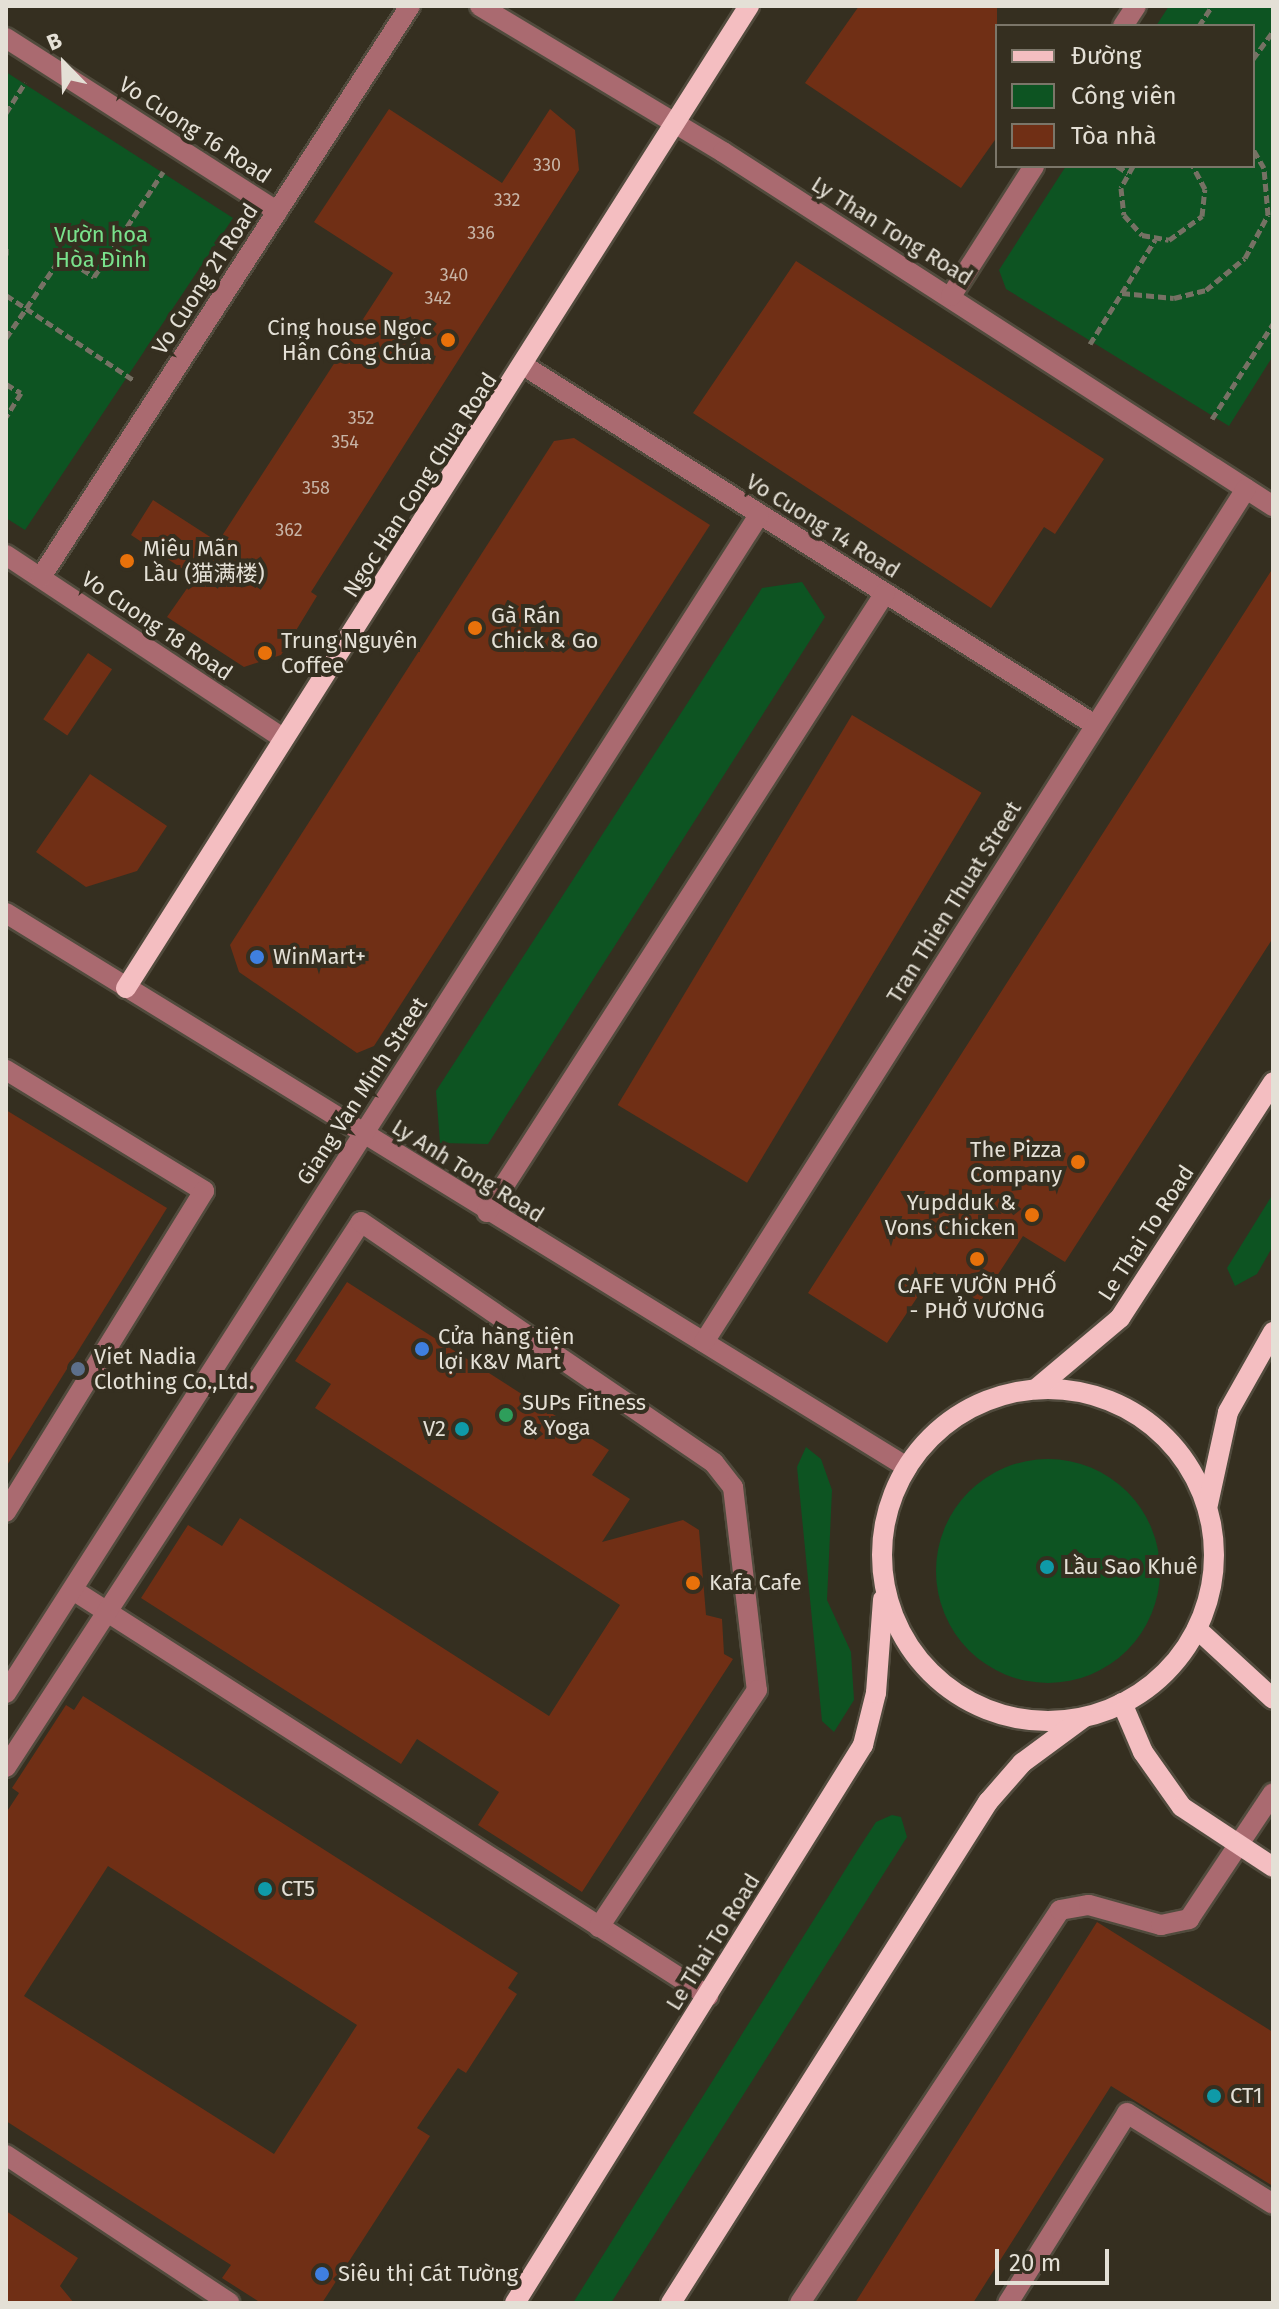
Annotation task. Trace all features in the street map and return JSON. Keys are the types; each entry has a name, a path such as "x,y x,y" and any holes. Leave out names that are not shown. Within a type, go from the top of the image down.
{"main road":[{"name":"Ngoc Han Cong Chua Road","path":"126,988 282,738 526,367 673,123 749,6"},
{"name":"Le Thai To Road","path":"1036,1389 1120,1318 1273,1082"},
{"path":"671,2303 988,1802 1022,1763 1085,1717 1122,1703 1163,1676 1197,1629 1213,1576 1208,1508 1228,1412 1273,1332"},
{"path":"907,1467 962,1413 1036,1389 1086,1393 1133,1412 1179,1453 1208,1508"},
{"name":"Le Thai To Road","path":"515,2303 863,1745 876,1693 885,1523 907,1467"},
{"path":"884,1583 901,1634 955,1693 1031,1721 1085,1717"},
{"path":"1197,1629 1273,1699"},
{"path":"1122,1703 1163,1783 1182,1807 1273,1867"}],"street":[{"name":"Vo Cuong 21 Road","path":"41,577 410,6"},
{"name":"Ly Than Tong Road","path":"480,6 951,296 1273,506"},
{"path":"1124,24 1136,6"},
{"name":"Vo Cuong 16 Road","path":"6,38 277,211"},
{"path":"951,296 1033,168"},
{"name":"Vo Cuong 14 Road","path":"526,367 1095,725"},
{"name":"Tran Thien Thuat Street","path":"704,1342 1246,489"},
{"name":"Giang Van Minh Street","path":"6,1693 759,515"},
{"name":"Vo Cuong 18 Road","path":"6,555 282,738"},
{"path":"487,1212 885,593"},
{"name":"Ly Anh Tong Road","path":"6,913 487,1212 907,1467"},
{"path":"6,1070 204,1191 6,1512"},
{"path":"6,1767 361,1222 714,1463 733,1487 757,1690 599,1927"},
{"path":"73,1590 708,1996"},
{"path":"800,2303 1060,1910 1079,1904 1177,1923 1198,1911 1273,1793"},
{"path":"1008,2303 1127,2113 1273,2204"},
{"path":"6,2155 230,2303"}],"path":[{"path":"1200,24 1212,6"},
{"path":"1255,56 1273,31"},
{"path":"6,113 27,78"},
{"path":"1122,293 1174,298 1206,290 1245,258 1268,215 1264,168 1255,152"},
{"path":"6,338 62,256 94,277 168,164"},
{"path":"1120,168 1128,173"},
{"path":"1132,168 1128,173 1124,215 1155,240"},
{"path":"1090,344 1155,240 1183,235 1202,216 1205,189 1194,168"},
{"path":"6,248 6,255"},
{"path":"6,295 136,382"},
{"path":"1212,419 1273,324"},
{"path":"6,384 21,393 6,417"}],"green space":[{"path":"1169,6 1273,6 1273,356 1229,426 1006,289 999,270 1065,168 1255,168 1255,24 1157,24"},
{"name":"Vườn hoa Hòa Đình","path":"6,72 233,218 25,530 6,518"},
{"path":"802,582 825,617 488,1144 440,1143 436,1091 762,588"},
{"path":"1273,1194 1273,1246 1257,1274 1235,1286 1227,1268"},
{"path":"806,1447 821,1459 832,1490 827,1600 851,1652 854,1700 834,1732 822,1721 797,1467"},
{"path":"1048,1459 1091,1468 1127,1492 1151,1528 1160,1571 1151,1614 1127,1650 1091,1674 1048,1683 1005,1674 969,1650 945,1614 936,1571 945,1528 969,1492 1005,1468"},
{"path":"892,1815 901,1817 907,1837 611,2303 573,2303 857,1851 876,1822"}],"building":[{"path":"859,6 997,6 995,140 961,188 805,83"},
{"path":"389,109 502,183 550,109 575,130 579,170 311,592 317,596 281,655 244,667 167,617 195,577 131,535 153,500 218,542 393,273 314,222"},
{"path":"796,261 1104,459 1055,534 1044,527 991,608 693,413"},
{"path":"574,438 710,525 374,1046 357,1053 239,972 230,945 554,441"},
{"path":"1273,568 1273,938 1065,1262 1023,1236 980,1302 934,1272 887,1343 808,1293"},
{"path":"88,653 112,669 67,736 43,719"},
{"path":"852,715 981,793 747,1183 618,1105"},
{"path":"90,774 167,826 137,871 86,887 36,852"},
{"path":"6,1110 167,1208 6,1467"},
{"path":"347,1282 609,1450 592,1475 630,1499 602,1542 683,1520 699,1530 706,1615 722,1619 724,1654 733,1659 582,1892 478,1825 499,1792 417,1739 401,1764 141,1598 188,1525 222,1546 240,1518 549,1716 620,1605 315,1408 331,1384 295,1361"},
{"path":"83,1696 518,1973 508,1988 517,1994 466,2073 458,2068 417,2128 430,2136 322,2303 261,2303 222,2278 231,2265 6,2121 6,1813 19,1793 12,1788 66,1705 74,1710","holes":["108,1866 357,2025 274,2154 24,1996"]},
{"path":"1097,1922 1273,2032 1273,2186 1111,2086 973,2303 855,2303"},
{"path":"6,2211 78,2258 60,2286 74,2303 6,2303"}],"place":[{"name":"Cing house Ngọc Hân Công Chúa","path":"448,340"},
{"name":"Miêu Mãn Lầu (猫满楼)","path":"127,561"},
{"name":"Gà Rán Chick & Go","path":"475,628"},
{"name":"Trung Nguyên Coffee","path":"265,653"},
{"name":"WinMart+","path":"257,957"},
{"name":"The Pizza Company","path":"1078,1162"},
{"name":"Yupdduk & Vons Chicken","path":"1032,1215"},
{"name":"CAFE VƯỜN PHỐ - PHỞ VƯƠNG","path":"977,1259"},
{"name":"Cửa hàng tiện lợi K&V Mart","path":"422,1349"},
{"name":"Viet Nadia Clothing Co.,Ltd.","path":"78,1369"},
{"name":"SUPs Fitness & Yoga","path":"506,1415"},
{"name":"V2","path":"462,1429"},
{"name":"Lầu Sao Khuê","path":"1047,1567"},
{"name":"Kafa Cafe","path":"693,1583"},
{"name":"CT5","path":"265,1889"},
{"name":"CT1","path":"1214,2096"},
{"name":"Siêu thị Cát Tường","path":"322,2274"}]}
